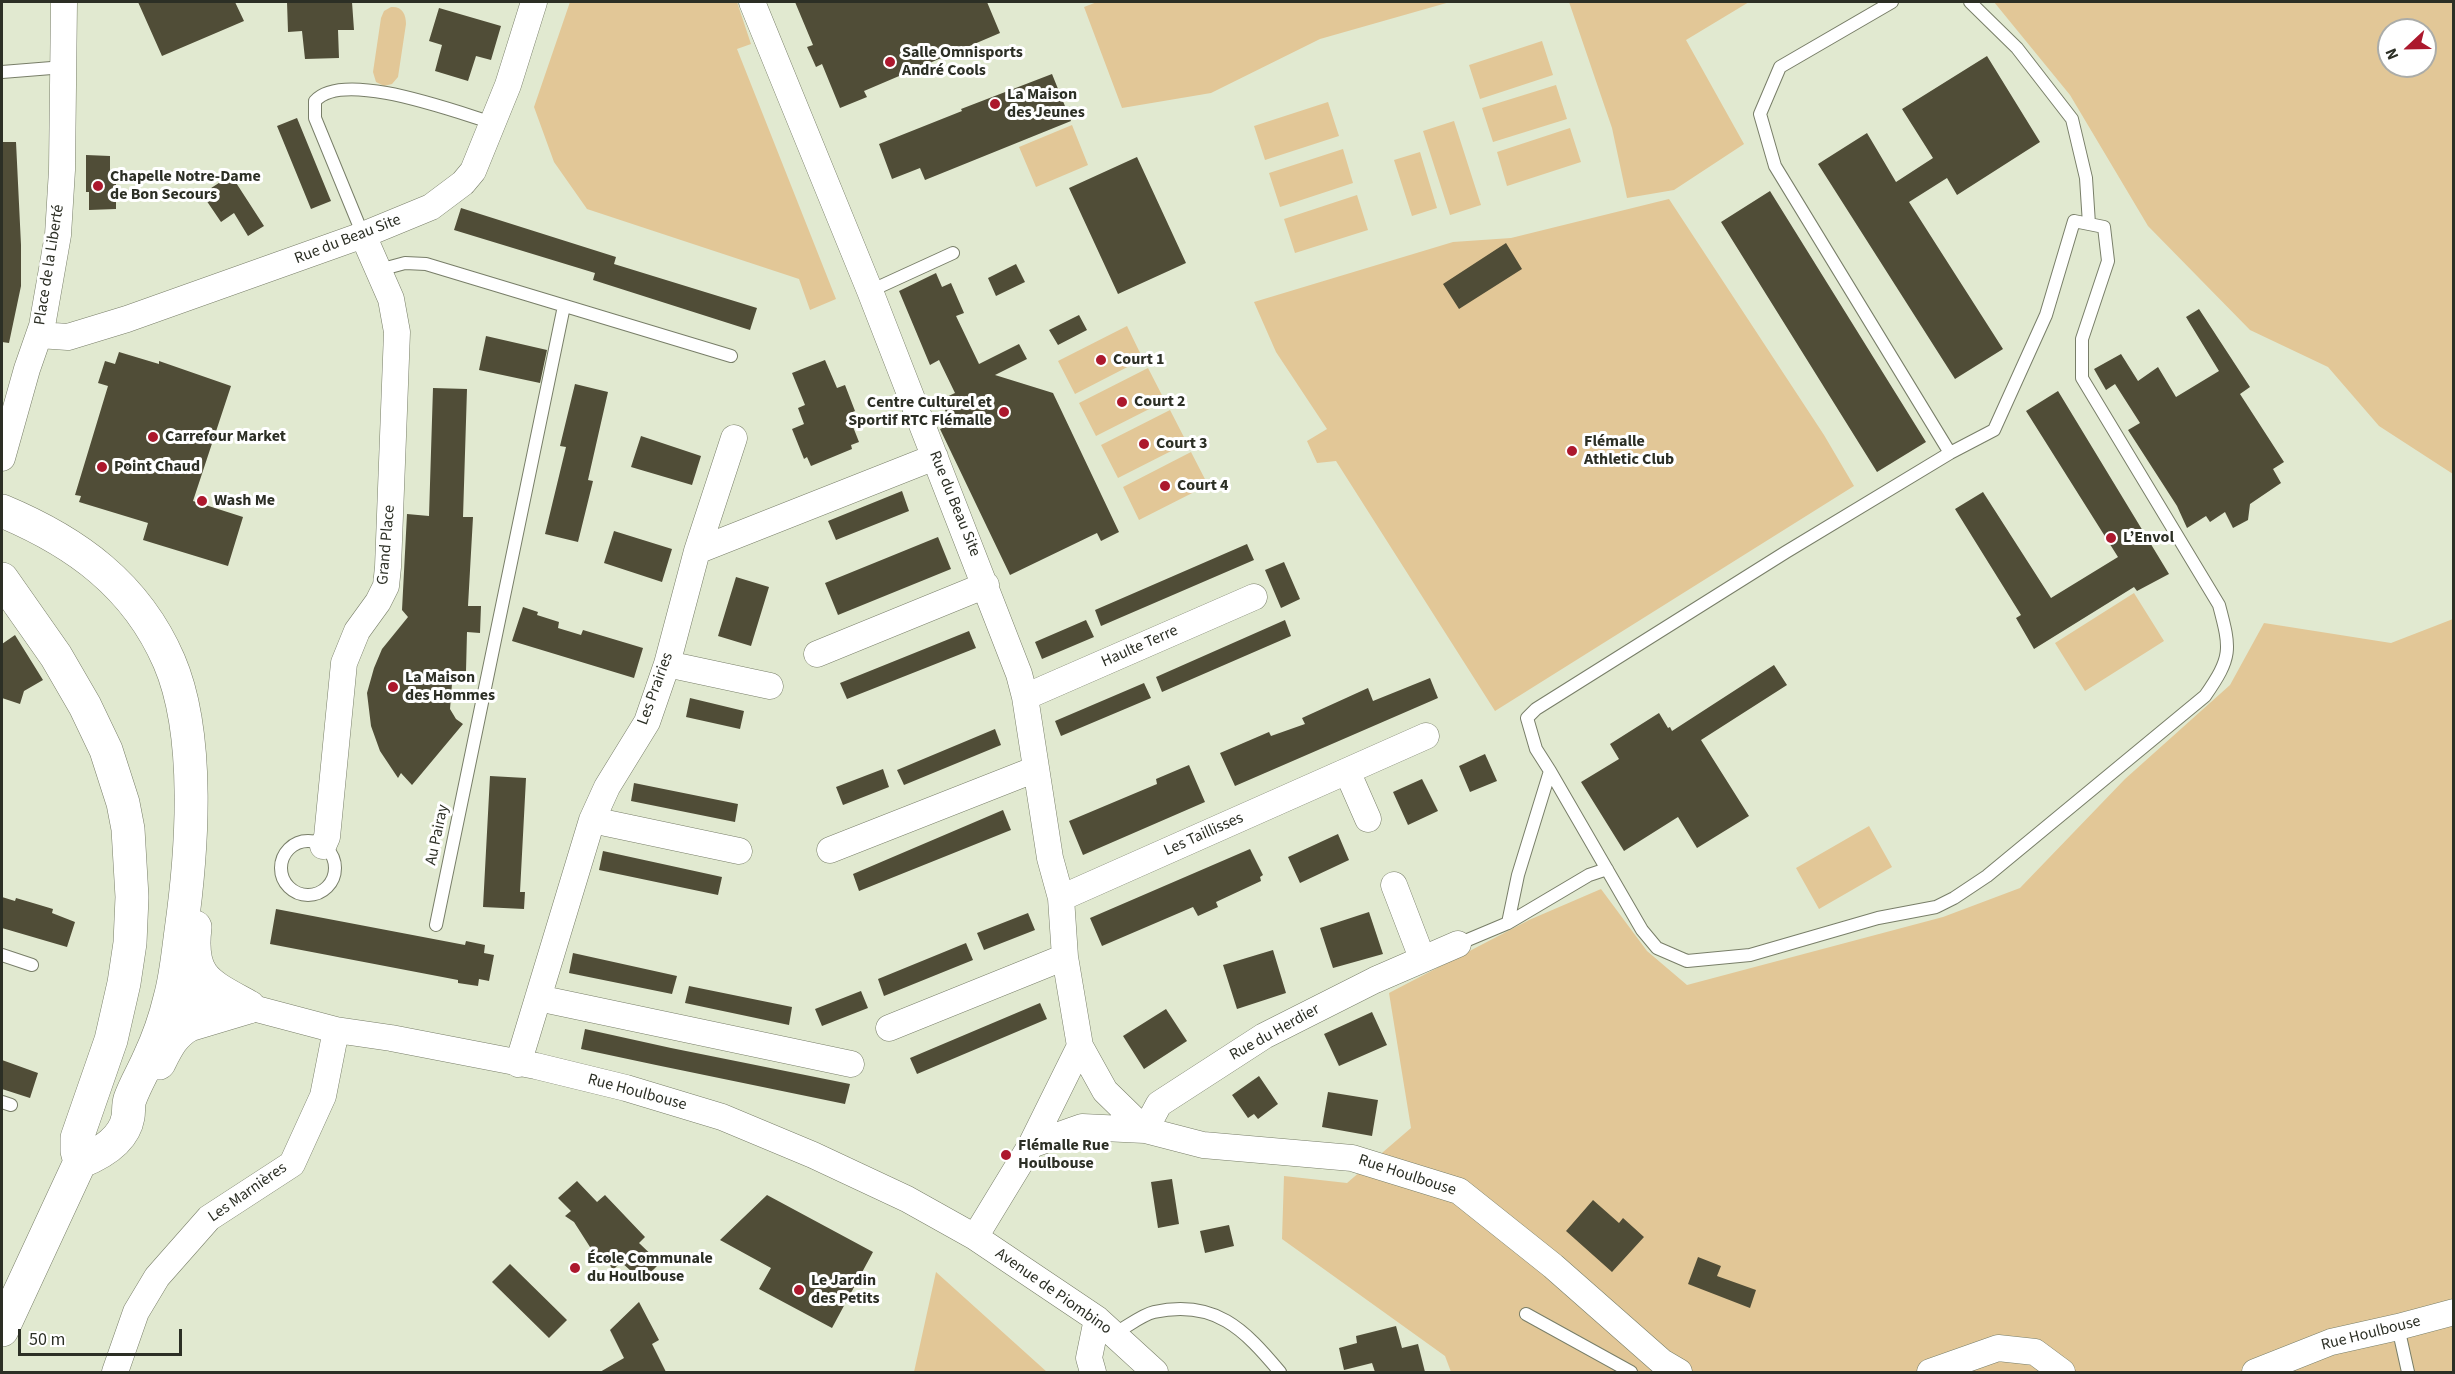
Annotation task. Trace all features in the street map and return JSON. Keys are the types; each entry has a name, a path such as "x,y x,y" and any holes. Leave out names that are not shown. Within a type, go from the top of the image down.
{"main road":[{"path":"2,511 73,546 112,578 146,620 168,660 176,679 185,719 190,773 190,827 184,910 171,995 150,1056 129,1100 128,1119"},
{"path":"2,579 9,586 14,614 56,656 85,706 106,750 123,803 132,874 131,921 124,983 117,1017 77,1138 80,1162 2,1330"},
{"path":"190,827 196,834 202,853 193,953 196,963 211,986 249,1007"},
{"path":"131,921 144,945 147,978 155,986 171,995"},
{"path":"117,1017 171,995"},
{"path":"80,1162 104,1151 118,1136 128,1119 139,1107 165,1050 180,1030 189,1025 249,1007"}],"street":[{"name":"Place de la Liberté","path":"2,458 50,291 59,224 62,170 64,2"},
{"name":"Rue du Beau Site","path":"39,335 59,338 90,331 363,236 431,207 463,183 473,171 508,85 534,2"},
{"name":"Rue du Beau Site","path":"752,2 870,291 1019,674 1025,697 1050,858 1061,898 1065,957"},
{"name":"Grand Place","path":"323,846 327,837 345,663 357,631 378,602 386,586 388,567 397,332 390,299 363,236"},
{"name":"Les Prairies","path":"518,1064 592,820 607,787 647,722 667,664 697,551 734,438"},
{"path":"697,551 935,457"},
{"path":"817,654 986,585"},
{"name":"Haulte Terre","path":"1025,697 1254,597"},
{"path":"667,664 771,686"},
{"name":"Les Taillisses","path":"1061,898 1426,736"},
{"path":"830,850 1036,769"},
{"path":"1347,771 1368,819"},
{"path":"592,820 739,851"},
{"path":"1394,885 1422,958"},
{"name":"Rue du Herdier","path":"1145,1130 1159,1104 1264,1036 1375,980 1458,944"},
{"path":"888,1028 1065,957"},
{"name":"Rue Houlbouse","path":"1065,957 1080,1046 1105,1091 1145,1130"},
{"name":"Rue Houlbouse","path":"171,995 249,1007 336,1030 438,1047 626,1088 722,1117 813,1155 907,1199 975,1237"},
{"path":"538,998 851,1064"},
{"name":"Les Marnières","path":"115,1372 136,1312 157,1277 209,1218 292,1164 324,1096 336,1030"},
{"path":"975,1237 1031,1145 1080,1046"},
{"name":"Rue Houlbouse","path":"1031,1145 1082,1127 1145,1130 1203,1145 1352,1158 1459,1191 1552,1266 1662,1362 1679,1372"},
{"name":"Avenue de Piombino","path":"975,1237 1105,1327 1155,1372"},
{"name":"Rue Houlbouse","path":"2255,1372 2331,1341 2454,1312"},
{"path":"1093,1372 1089,1358 1105,1327"},
{"path":"1930,1372 1998,1348 2035,1352 2062,1372"}],"lane":[{"path":"1892,2 1780,68 1760,114 1775,166 1950,453"},
{"path":"1970,2 2017,48 2072,120 2086,178 2089,224"},
{"path":"2,72 64,67"},
{"path":"363,236 315,118 315,101 320,95 327,91 363,90 403,95 493,123"},
{"path":"2074,221 2089,224 2104,227 2108,261 2082,339 2082,378 2219,605 2229,641 2223,670 2205,696 1987,876 1936,907 1878,918 1750,955 1687,961 1657,948 1642,930 1536,749 1527,718 1536,709 1786,552 1950,453 1994,430 2046,315 2074,221"},
{"path":"870,291 953,253"},
{"path":"379,270 405,263 426,264 731,356"},
{"name":"Au Pairay","path":"436,925 564,306"},
{"path":"1508,923 1518,875 1550,771"},
{"path":"309,841 323,846 333,858 335,873 333,880 319,893 310,896 292,891 281,875 283,857 288,849 309,841"},
{"path":"1458,944 1508,923 1588,875 1607,869"},
{"path":"2,955 32,965"},
{"path":"1105,1327 1153,1312 1189,1310 1217,1314 1237,1326 1280,1372"},
{"path":"1526,1314 1631,1372"},
{"path":"2398,1327 2408,1372"}],"shaded area":[{"path":"570,2 737,2 751,44 737,49 836,299 810,310 799,279 587,209 554,162 534,107"},
{"path":"1097,2 1450,2 1320,39 1211,93 1122,108 1084,7"},
{"path":"1569,2 1749,2 1686,40 1744,144 1674,190 1627,198 1612,128"},
{"path":"1994,2 2453,2 2453,474 2379,426 2328,367 2250,330 2148,226 2070,95"},
{"path":"391,7 403,11 406,24 398,77 392,84 384,86 376,82 373,72 381,18 384,11"},
{"path":"1542,41 1553,75 1480,99 1469,65"},
{"path":"1556,85 1567,119 1493,142 1482,108"},
{"path":"1328,102 1339,136 1265,160 1254,126"},
{"path":"1454,121 1481,205 1450,215 1423,131"},
{"path":"1072,125 1088,165 1036,187 1019,147"},
{"path":"1570,128 1581,162 1507,186 1497,152"},
{"path":"1343,149 1353,183 1280,207 1269,173"},
{"path":"1420,152 1437,208 1412,216 1394,160"},
{"path":"1357,195 1368,230 1295,253 1284,219"},
{"name":"Flémalle Athletic Club","path":"1669,199 1824,435 1854,486 1495,711 1336,461 1317,463 1307,441 1327,429 1276,352 1254,302 1453,242 1511,238"},
{"name":"Court 1","path":"1127,326 1143,359 1075,394 1058,361"},
{"name":"Court 2","path":"1148,368 1165,401 1096,436 1079,403"},
{"name":"Court 3","path":"1170,410 1187,443 1118,478 1101,445"},
{"name":"Court 4","path":"1191,452 1208,485 1139,520 1123,487"},
{"path":"2134,593 2164,641 2085,691 2055,643"},
{"path":"2453,619 2453,1372 1451,1372 1445,1356 1282,1239 1284,1176 1347,1183 1411,1128 1389,993 1529,920 1601,889 1647,951 1687,985 1943,917 2020,888 2125,779 2230,685 2264,623 2391,643"},
{"path":"1869,826 1892,867 1819,909 1796,868"},
{"path":"936,1272 1047,1372 914,1372"}],"building":[{"path":"138,2 235,2 244,21 162,56"},
{"path":"287,2 352,2 354,30 338,30 339,58 305,59 302,31 288,32"},
{"name":"Salle Omnisports André Cools","path":"795,2 987,2 1000,33 864,91 867,97 840,108 822,64 816,67 807,47 813,45"},
{"path":"439,8 501,26 491,60 476,56 468,81 435,71 442,45 429,41"},
{"path":"1987,56 2040,142 1957,195 1947,178 1909,202 2003,349 1955,379 1818,164 1867,133 1896,182 1933,158 1902,109"},
{"path":"1052,74 1071,121 925,180 920,168 892,179 879,144"},
{"path":"297,118 331,201 311,209 277,126"},
{"path":"2,142 16,142 21,245 21,286 9,343 2,342"},
{"name":"Chapelle Notre-Dame de Bon Secours","path":"86,155 110,156 110,179 116,179 116,209 89,210 89,192 86,192"},
{"path":"1137,157 1186,263 1118,294 1069,188"},
{"path":"231,175 264,226 248,236 234,213 221,222 202,194"},
{"path":"1770,191 1926,442 1877,472 1721,222"},
{"path":"461,208 616,257 614,264 757,308 750,330 593,280 595,273 454,230"},
{"path":"1506,243 1522,269 1459,309 1443,284"},
{"path":"1016,264 1025,282 996,296 988,278"},
{"name":"Centre Culturel et Sportif RTC Flémalle","path":"936,273 942,287 951,283 964,313 956,316 979,364 1019,344 1027,359 995,375 1053,393 1119,532 1101,541 1097,533 1010,575 940,429 952,424 940,400 955,393 939,360 930,365 899,291"},
{"path":"2199,309 2250,387 2240,394 2284,462 2273,469 2281,483 2250,504 2248,520 2233,528 2225,512 2210,522 2206,516 2187,528 2177,506 2128,430 2140,423 2115,384 2106,390 2094,369 2121,354 2138,381 2158,367 2176,397 2219,371 2186,317"},
{"path":"1079,315 1087,330 1058,345 1049,330"},
{"path":"486,336 547,350 540,383 479,370"},
{"name":"Carrefour Market","path":"119,352 159,364 159,361 231,386 193,501 243,517 228,566 143,540 148,523 79,502 81,496 75,495 108,386 98,383 105,361 115,364"},
{"path":"825,360 837,388 845,385 855,411 848,414 859,442 851,445 852,449 811,466 807,457 804,459 792,429 804,424 798,408 805,405 792,373"},
{"path":"575,384 608,392 588,480 593,481 578,542 545,534 566,447 560,446"},
{"path":"433,388 467,389 463,517 473,517 468,606 481,606 480,633 467,632 466,671 453,671 450,709 456,719 463,724 412,785 401,773 398,778 380,751 371,726 367,693 382,649 408,617 402,610 407,514 429,516"},
{"path":"2058,391 2169,574 2137,591 2134,587 2034,649 2016,618 2021,615 1955,509 1983,492 2051,598 2118,557 2026,411"},
{"path":"641,436 701,456 692,485 631,467"},
{"path":"902,491 909,511 836,540 828,521"},
{"path":"614,531 672,549 662,582 604,563"},
{"path":"938,537 951,569 838,615 825,583"},
{"path":"1247,544 1254,560 1101,626 1095,610"},
{"path":"1284,562 1300,599 1281,608 1265,570"},
{"path":"736,577 769,587 751,646 718,636"},
{"path":"523,607 538,612 537,615 559,622 558,628 581,635 583,630 643,648 634,678 512,641"},
{"path":"1086,620 1094,637 1042,659 1035,642"},
{"path":"1285,620 1291,636 1162,692 1156,677"},
{"path":"969,631 976,648 847,699 840,683"},
{"path":"15,635 43,680 24,691 20,704 2,698 2,644"},
{"path":"1774,665 1787,685 1701,740 1749,816 1697,848 1678,817 1624,851 1581,782 1619,759 1610,744 1659,713 1672,731"},
{"path":"1430,678 1438,698 1235,786 1220,753 1269,732 1271,736 1305,724 1302,718 1368,688 1373,701"},
{"path":"1144,683 1151,698 1061,736 1055,721"},
{"path":"690,698 744,711 740,729 686,717"},
{"path":"995,729 1001,745 904,785 897,770"},
{"path":"1485,754 1497,781 1470,792 1459,766"},
{"path":"1189,765 1205,802 1083,855 1069,821 1157,784 1156,779"},
{"path":"883,769 889,787 843,805 836,787"},
{"path":"490,776 526,778 520,892 525,892 524,909 483,907"},
{"path":"1422,779 1438,811 1408,825 1393,792"},
{"path":"634,783 738,804 735,822 631,801"},
{"path":"1003,810 1011,830 859,891 853,874"},
{"path":"1338,834 1349,860 1300,883 1288,857"},
{"path":"1250,849 1263,875 1260,877 1261,881 1216,902 1218,907 1198,916 1193,907 1102,946 1090,918"},
{"path":"603,851 722,877 718,895 599,870"},
{"path":"2,897 15,901 16,898 53,909 52,913 75,922 67,947 2,928"},
{"path":"276,909 465,945 466,941 485,945 484,953 494,955 489,981 479,979 478,986 458,983 458,980 270,944"},
{"path":"1369,912 1383,954 1333,968 1320,928"},
{"path":"1028,913 1035,930 984,950 977,933"},
{"path":"966,943 973,960 884,996 878,979"},
{"path":"1273,950 1286,993 1237,1009 1223,965"},
{"path":"573,953 677,976 672,994 569,973"},
{"path":"689,986 792,1007 789,1025 685,1003"},
{"path":"861,991 868,1008 822,1026 815,1009"},
{"path":"1040,1003 1047,1019 917,1074 910,1058"},
{"path":"1166,1009 1187,1041 1144,1069 1123,1036"},
{"path":"1372,1012 1387,1045 1339,1066 1324,1034"},
{"path":"585,1029 850,1084 845,1104 656,1065 581,1049"},
{"path":"2,1060 38,1073 30,1098 2,1089"},
{"path":"1259,1076 1278,1104 1258,1119 1254,1114 1248,1118 1232,1095"},
{"path":"1328,1092 1378,1100 1372,1136 1322,1127"},
{"path":"1172,1179 1179,1224 1158,1228 1151,1182"},
{"path":"577,1181 597,1202 605,1195 645,1237 639,1243 660,1263 642,1281 621,1262 613,1270 602,1253 597,1258 574,1222 565,1216 571,1211 558,1198"},
{"name":"Le Jardin des Petits","path":"767,1195 873,1252 832,1328 759,1289 771,1268 720,1240"},
{"path":"1593,1200 1619,1223 1623,1218 1644,1237 1612,1272 1566,1231"},
{"path":"1229,1225 1234,1246 1205,1253 1200,1231"},
{"path":"1698,1257 1721,1266 1717,1276 1756,1290 1750,1308 1688,1284"},
{"path":"510,1264 567,1320 549,1338 492,1282"},
{"path":"639,1302 659,1340 652,1344 666,1372 600,1372 624,1358 610,1330"},
{"path":"1396,1326 1402,1348 1418,1344 1425,1372 1375,1372 1372,1363 1344,1370 1339,1348 1357,1343 1356,1336"}],"place":[{"name":"Salle Omnisports André Cools","path":"890,62"},
{"name":"La Maison des Jeunes","path":"995,104"},
{"name":"Chapelle Notre-Dame de Bon Secours","path":"98,186"},
{"name":"Court 1","path":"1101,360"},
{"name":"Court 2","path":"1122,402"},
{"name":"Centre Culturel et Sportif RTC Flémalle","path":"1004,412"},
{"name":"Carrefour Market","path":"153,437"},
{"name":"Court 3","path":"1144,444"},
{"name":"Flémalle Athletic Club","path":"1572,451"},
{"name":"Point Chaud","path":"102,467"},
{"name":"Court 4","path":"1165,486"},
{"name":"Wash Me","path":"202,501"},
{"name":"L’Envol","path":"2111,538"},
{"name":"La Maison des Hommes","path":"393,687"},
{"name":"Flémalle Rue Houlbouse","path":"1006,1155"},
{"name":"École Communale du Houlbouse","path":"575,1268"},
{"name":"Le Jardin des Petits","path":"799,1290"}]}
